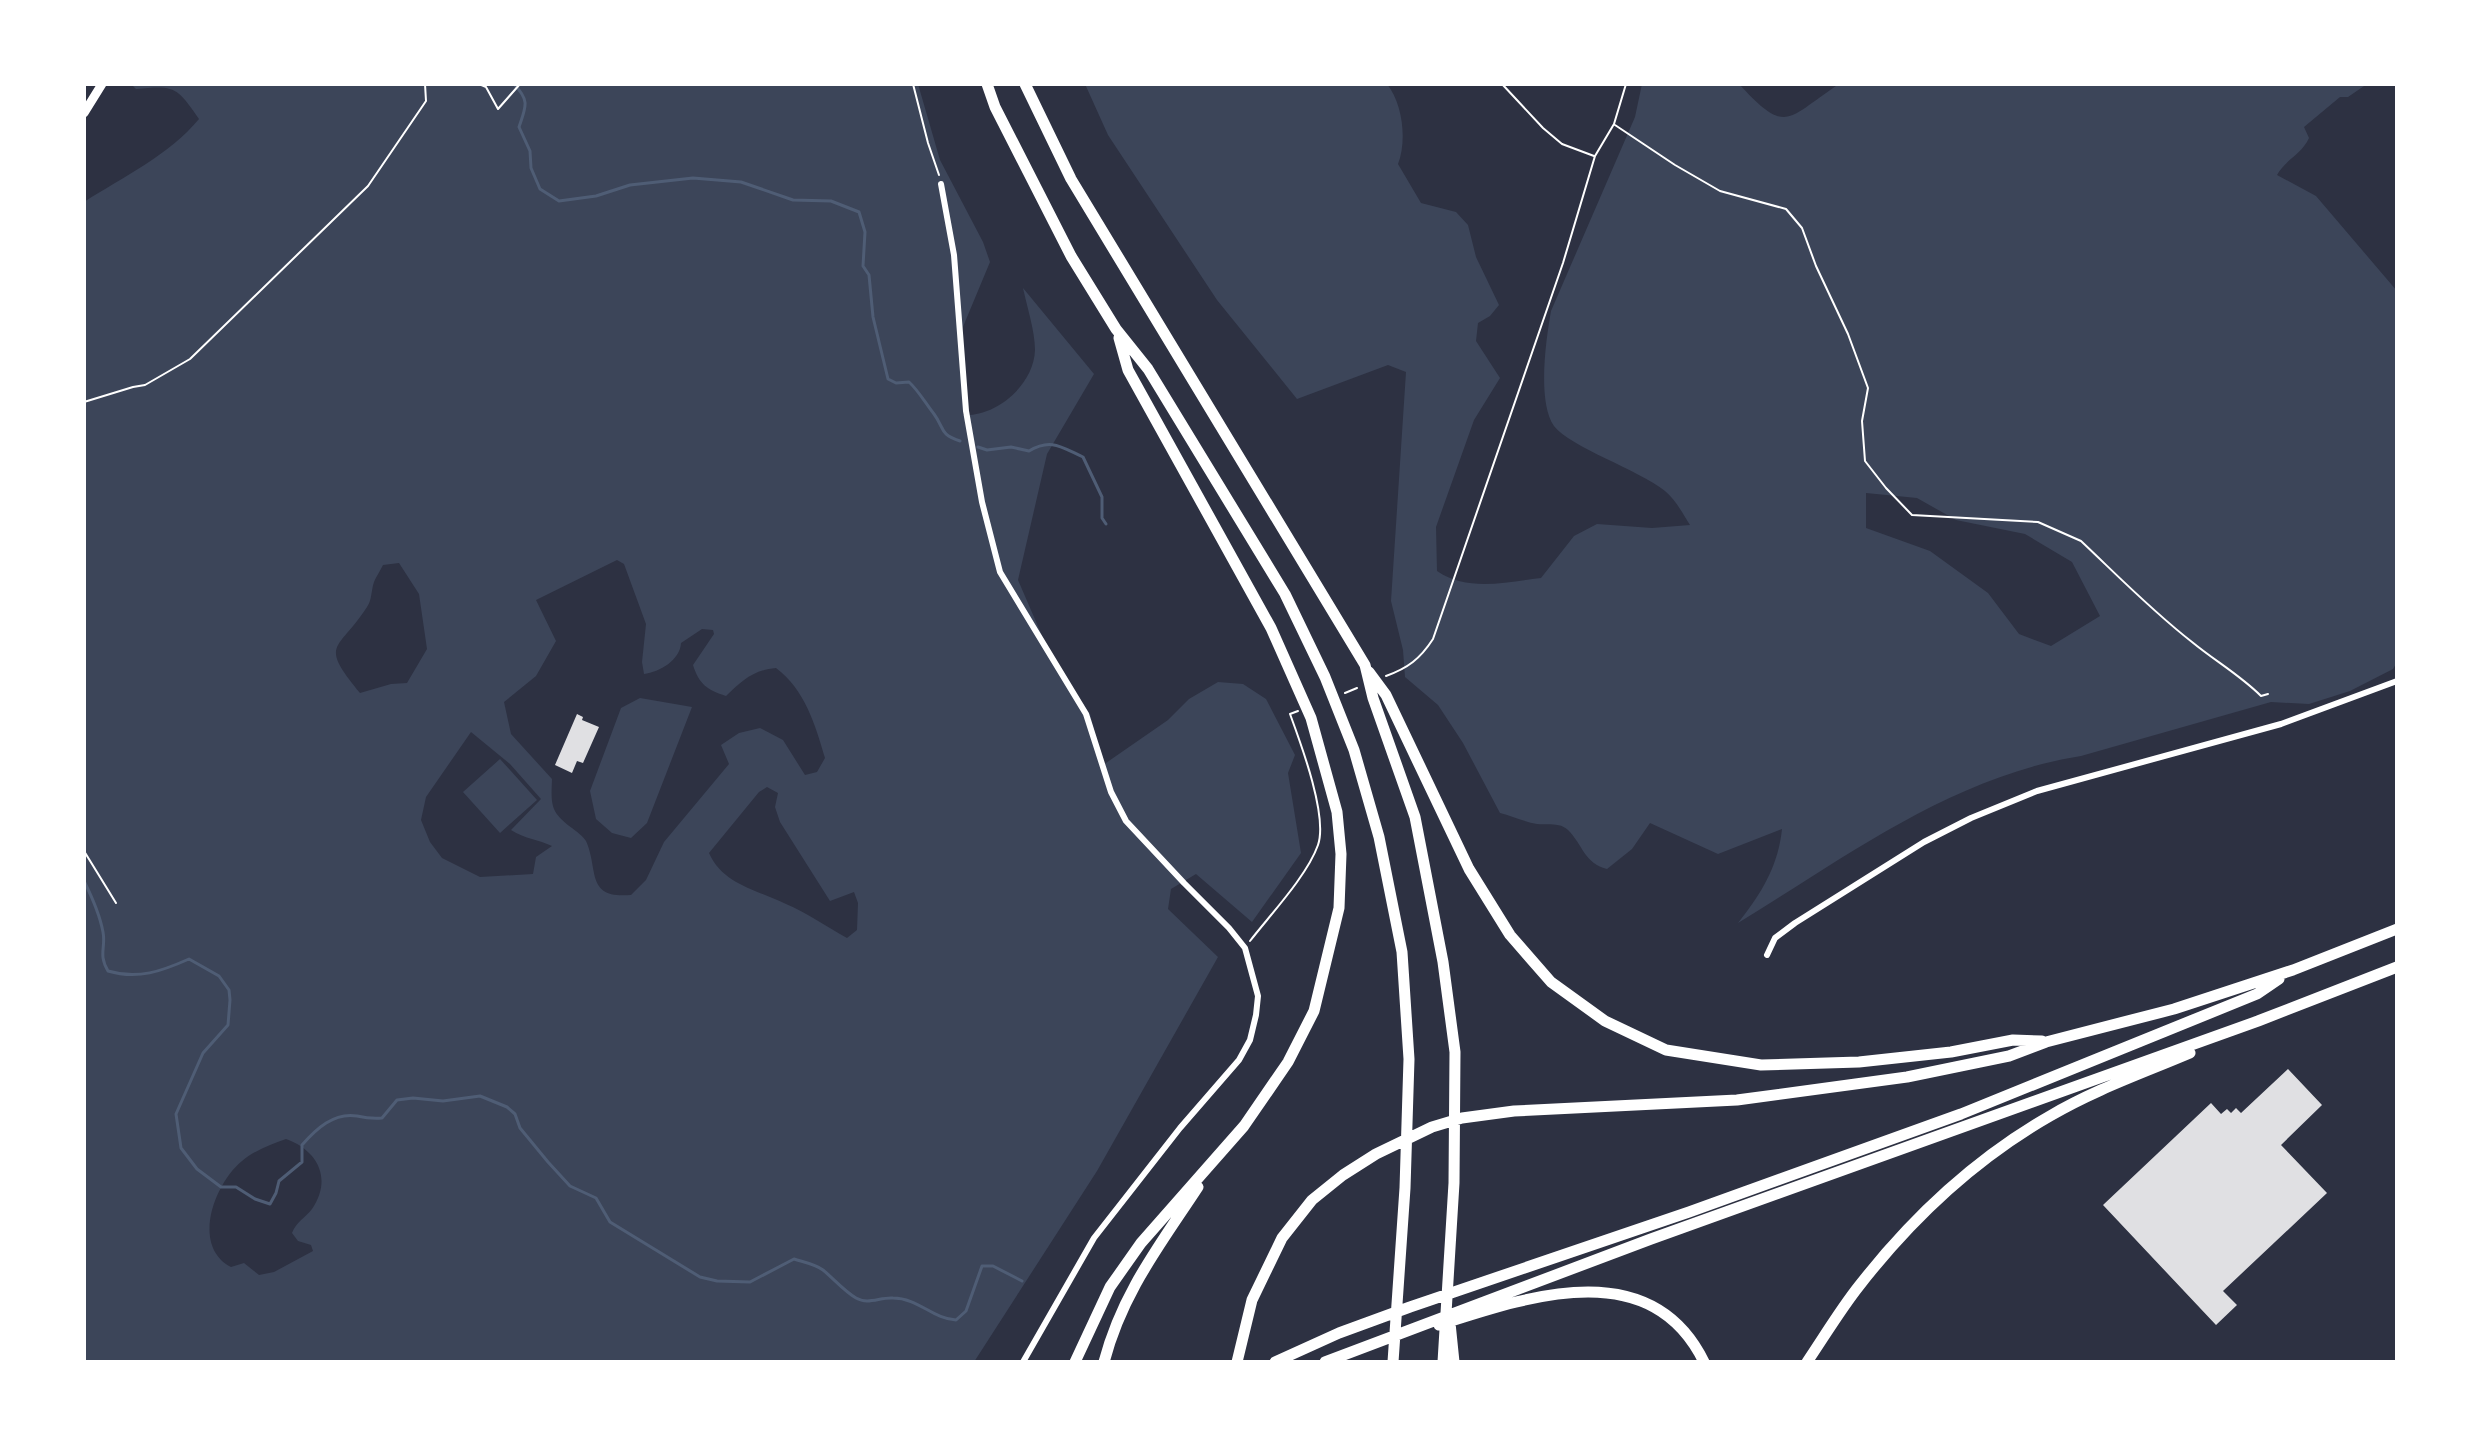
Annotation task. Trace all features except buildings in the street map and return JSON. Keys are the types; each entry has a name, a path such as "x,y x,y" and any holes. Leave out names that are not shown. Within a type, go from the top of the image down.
{"highway":[{"path":"987,84 995,107 1071,256 1116,329 1148,369 1285,594 1325,677 1354,750 1379,837 1402,952 1409,1059 1405,1188 1393,1362"},
{"path":"1025,84 1071,179 1386,695 1469,869 1510,935 1551,982 1605,1021 1666,1050 1761,1065 1859,1062 1951,1052 2013,1040 2046,1042"},
{"path":"1075,1362 1110,1287 1141,1243 1244,1126 1288,1062 1314,1011 1339,908 1341,854 1337,812 1311,718 1271,628 1128,370 1116,329"},
{"path":"1365,665 1373,698 1415,817 1445,977 1455,1052 1454,1183 1443,1362"},
{"path":"1237,1362 1252,1300 1282,1238 1312,1200 1343,1175 1388,1148 1432,1127 1462,1118 1514,1111 1737,1100 1907,1077 2009,1056 2046,1042 2174,1009 2293,970 2397,929"},
{"path":"1325,1362 1377,1342 1409,1335 1651,1239 2293,1008 2397,967"},
{"path":"1275,1362 1339,1333 1481,1281 1689,1212 1961,1114 2257,994 2293,970"},
{"path":"1807,1362 1858,1287 1911,1226 1978,1163 2064,1109 2293,1008"},
{"path":"1104,1362 1128,1294 1219,1156"},
{"path":"1484,1306 1567,1292 1607,1292 1648,1302 1678,1322 1694,1342 1704,1362"},
{"path":"1447,1303 1454,1362"}],"main road":[{"path":"84,113 102,84"}],"street":[{"path":"941,184 954,255 966,411 982,502 1000,572 1086,714 1111,792 1126,821 1245,948 1258,996 1250,1040 1239,1060 1180,1128 1094,1238 1023,1362"},
{"path":"1767,955 1775,938 1795,923 1924,842 1971,818 2037,791 2281,724 2397,681"}],"path":[{"path":"84,402 145,385 190,359 368,186 426,101 425,84"},
{"path":"479,84 486,87 498,109 520,84"},
{"path":"913,84 941,184"},
{"path":"1502,84 1562,144 1595,156"},
{"path":"1377,680 1406,669 1421,657 1433,639 1563,263 1595,156 1614,124 1626,84"},
{"path":"1614,124 1720,191 1786,209 1802,228 1868,388 1862,421 1865,461 1912,515 2038,522 2081,541 2151,609 2244,679 2261,696 2268,694"},
{"path":"1333,697 1362,686"},
{"path":"1245,948 1295,883 1317,848 1320,835 1311,777 1290,714 1304,709"},
{"path":"84,851 116,903"}],"shaded area":[{"path":"131,84 918,84 940,160 983,242 990,262 960,334 963,415 988,411 1000,405 1028,375 1035,343 1023,288 1094,374 1047,454 1018,580 1053,661 1090,714 1103,765 1168,720 1189,699 1218,682 1243,684 1266,699 1295,755 1288,773 1301,853 1252,922 1196,874 1171,889 1168,909 1218,957 1097,1171 974,1362 84,1362 84,202 174,144 199,119 174,90 136,89","holes":["617,560 624,564 646,624 642,662 644,674 668,664 677,655 681,643 702,629 713,630 714,634 693,665 701,682 726,696 754,674 776,668 802,697 813,720 825,758 817,772 805,775 783,740 760,728 739,733 721,745 729,764 664,842 646,880 631,895 606,892 596,880 586,841 556,812 552,802 552,779 511,734 504,702 536,676 556,641 536,600","399,563 419,594 427,649 407,683 360,693 339,664 337,648 369,604 374,582 383,565","471,732 510,764 541,799 511,830 552,846 536,857 533,874 480,877 442,858 430,842 421,820 426,797","767,787 778,793 775,807 780,822 830,901 854,892 858,903 857,930 847,938 794,908 732,880 715,864 709,853 759,792","286,1139 306,1150 321,1176 318,1198 292,1233 298,1241 311,1245 313,1251 274,1272 259,1275 244,1263 231,1267 219,1257 212,1245 210,1230 211,1215 223,1184 232,1171 257,1151"]},
{"path":"1085,84 1387,84 1397,102 1402,123 1398,164 1421,203 1456,212 1468,225 1476,257 1499,305 1490,316 1478,323 1476,341 1500,378 1474,420 1436,527 1437,571 1461,582 1487,584 1541,578 1574,536 1597,524 1652,528 1690,525 1665,491 1562,434 1549,415 1544,386 1551,311 1635,117 1642,84 1739,84 1767,111 1787,117 1839,84 2367,84 2348,97 2340,97 2304,127 2309,138 2306,144 2277,175 2316,196 2397,291 2397,662 2393,669 2350,691 2309,704 2271,702 1989,781 1902,822 1738,923 1767,879 1777,856 1782,829 1718,854 1650,823 1632,849 1607,869 1589,858 1565,827 1532,823 1500,813 1463,743 1438,705 1405,677 1403,650 1391,601 1406,372 1388,365 1297,399 1217,300 1108,135","holes":["1866,493 1917,498 1956,520 2025,534 2072,562 2100,616 2051,646 2019,634 1988,593 1930,551 1866,528"]},
{"path":"640,698 692,707 647,823 631,838 612,833 596,819 590,791 621,708"},
{"path":"500,759 537,800 500,833 463,792"}],"waterway":[{"path":"514,84 523,95 525,109 519,127 530,151 531,168 540,189 559,201 596,196 630,185 693,178 741,182 793,200 831,201 859,212 865,232 863,266 869,275 873,317 888,379 896,383 909,382 945,433 960,441"},
{"path":"978,447 987,450 1011,447 1029,451 1050,445 1083,457 1102,497 1102,518 1106,524"},
{"path":"84,881 102,926 103,960 108,971 130,975 150,973 189,959 219,976 229,990 228,1025 203,1053 176,1114 181,1148 197,1169 221,1187 236,1187 270,1204 279,1181 302,1162 302,1145 333,1119 349,1115 382,1118 397,1100 443,1101 480,1096 507,1107 515,1114 520,1128 548,1162 570,1186 596,1198 610,1222 700,1277 750,1282 794,1259 820,1268 861,1300 902,1299 956,1320 966,1311 982,1266 993,1266 1022,1281"}]}
